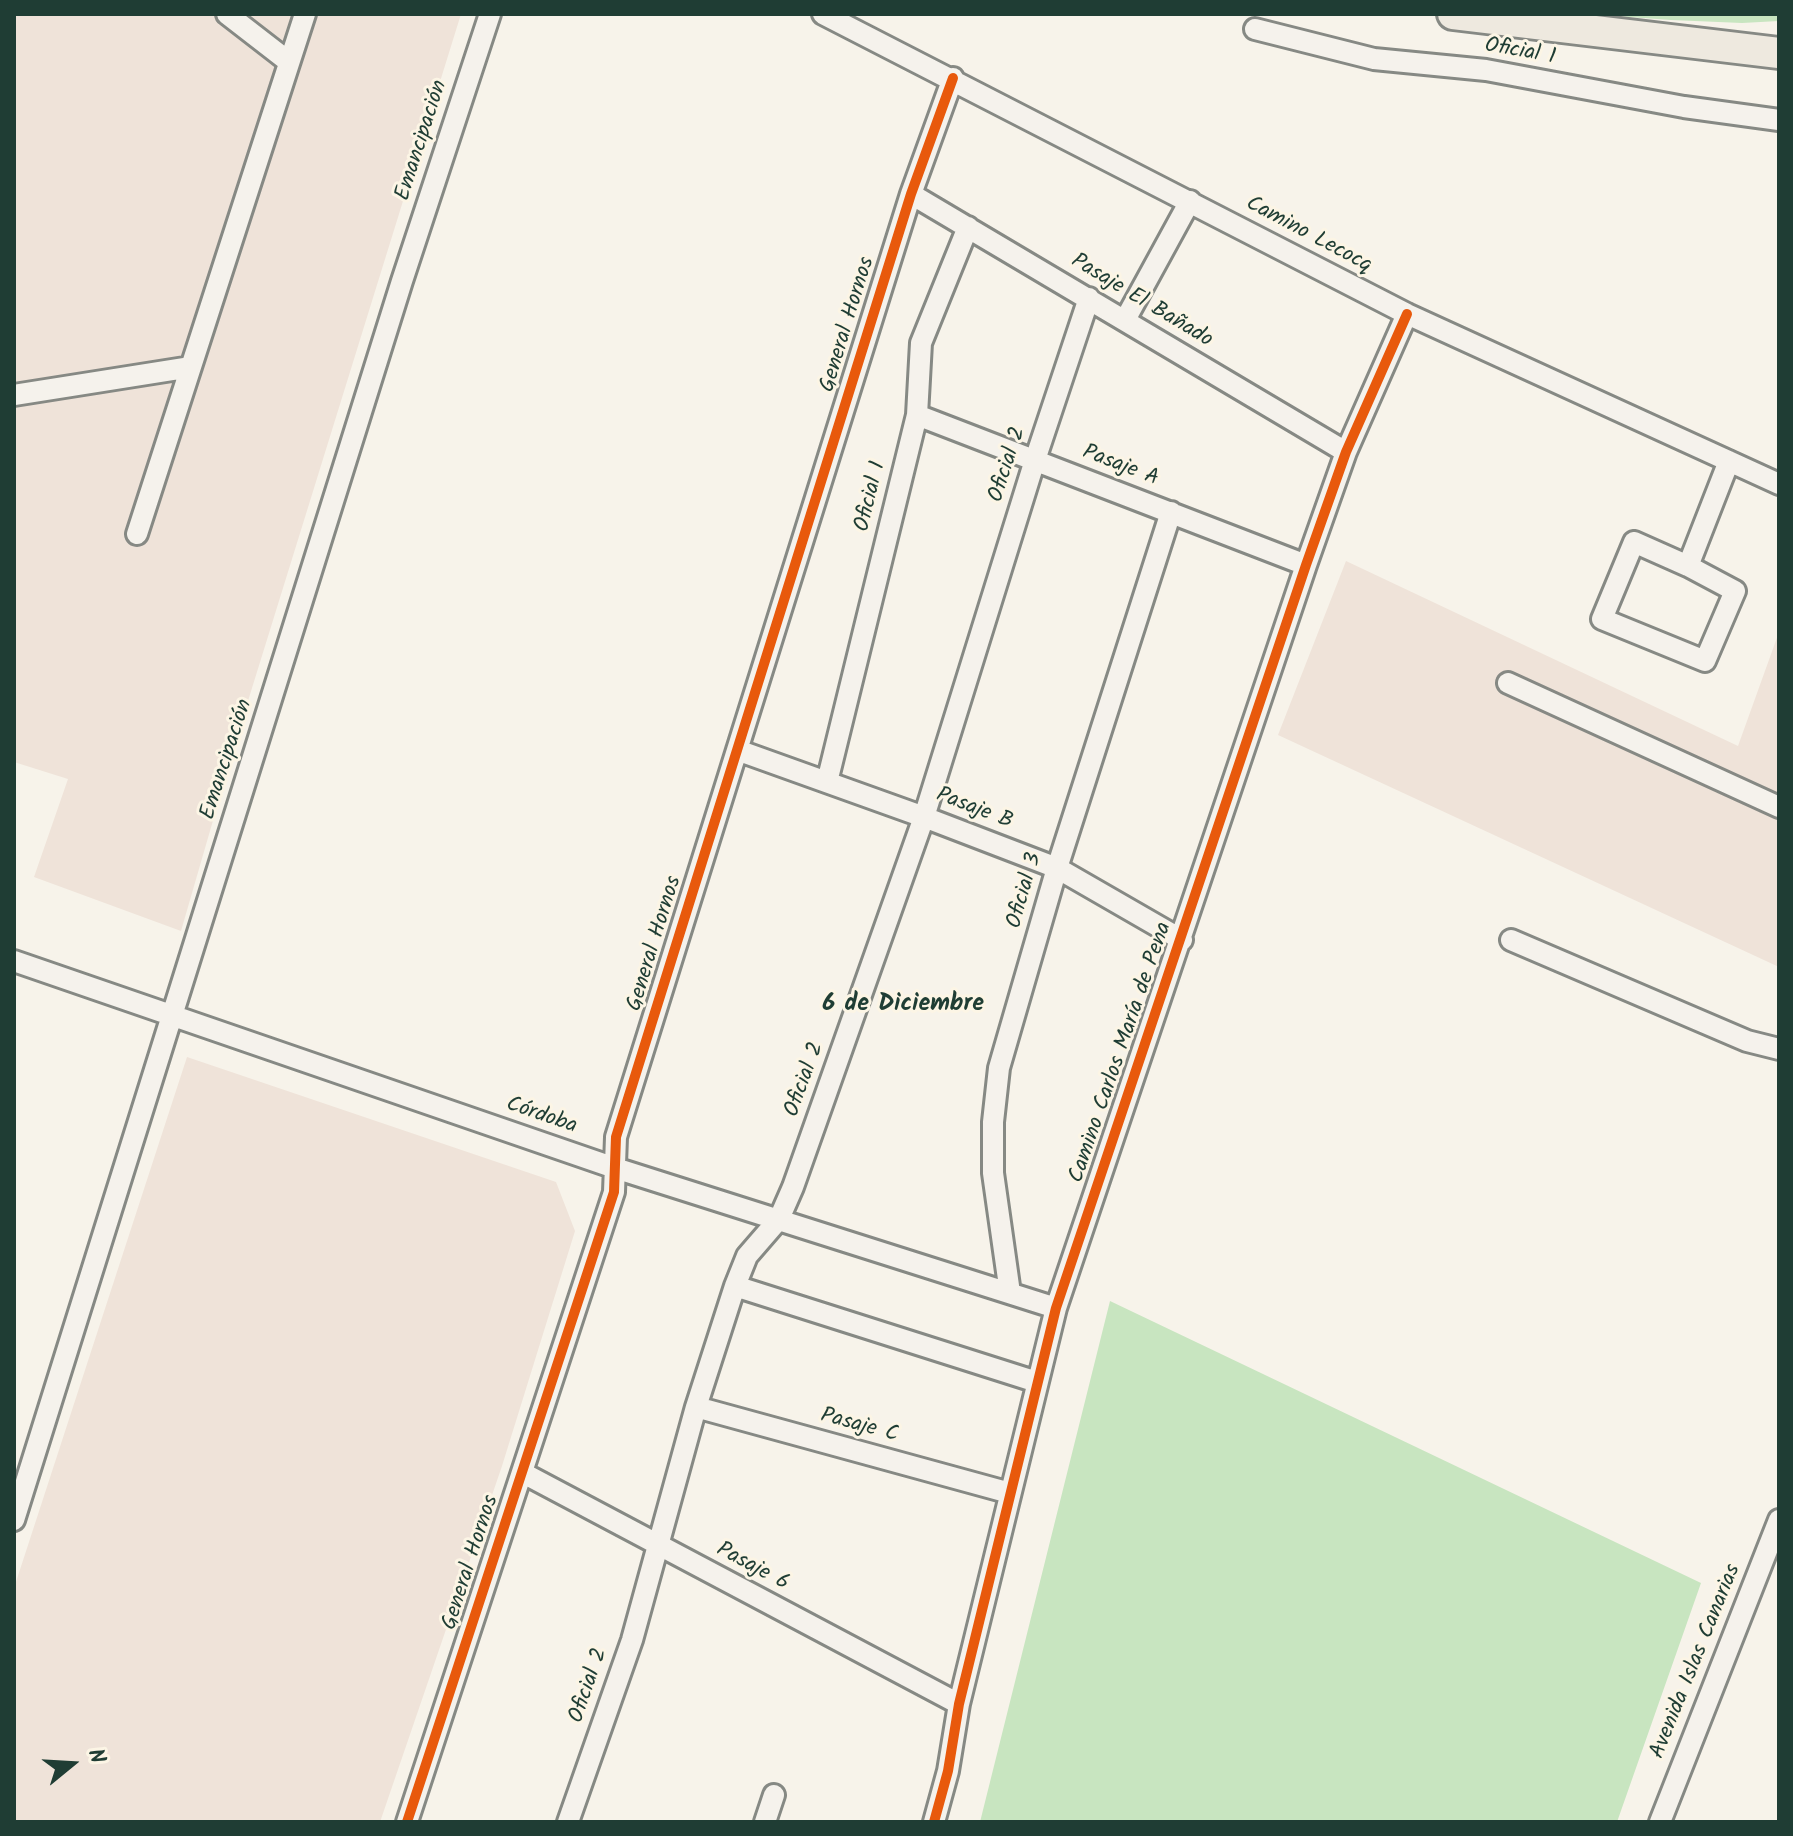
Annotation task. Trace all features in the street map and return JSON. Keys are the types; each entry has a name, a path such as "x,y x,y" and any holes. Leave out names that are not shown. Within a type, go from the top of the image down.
{"highway":[{"path":"1453,14 1779,53"},
{"path":"1668,39 1779,40"}],"street":[{"path":"227,14 289,62"},
{"path":"137,534 305,14"},
{"name":"Emancipación","path":"14,1520 402,281 490,14"},
{"name":"Camino Lecocq","path":"823,14 953,78 1407,314 1779,484"},
{"name":"Oficial 1","path":"1255,29 1374,59 1486,70 1684,107 1779,120"},
{"name":"General Hornos","path":"407,1822 614,1192 616,1137 911,194 953,78"},
{"name":"Pasaje El Bañado","path":"911,194 1346,452"},
{"path":"1125,320 1190,201"},
{"name":"Oficial 1","path":"827,782 917,415 921,343 968,227"},
{"name":"Oficial 2","path":"568,1822 632,1640 696,1407 735,1286 747,1256 779,1219 793,1187 924,817 1089,298"},
{"name":"Camino Carlos María de Pena","path":"934,1822 948,1771 959,1704 1056,1308 1306,565 1346,452 1407,314"},
{"path":"14,395 191,367"},
{"name":"Pasaje A","path":"917,415 1306,565"},
{"path":"1688,566 1729,461"},
{"name":"Oficial 3","path":"1010,1293 993,1173 999,1068 1057,868 1171,512"},
{"path":"1634,542 1688,566 1735,591 1705,661 1602,619 1634,542"},
{"path":"1508,683 1779,807"},
{"name":"Pasaje B","path":"737,750 1057,868 1182,940"},
{"path":"1511,940 1747,1041 1779,1049"},
{"name":"Córdoba","path":"14,961 615,1168 1056,1308"},
{"path":"735,1286 1037,1382"},
{"name":"Pasaje C","path":"696,1407 1010,1493"},
{"name":"Pasaje 6","path":"523,1473 959,1704"},
{"name":"Avenida Islas Canarias","path":"1660,1822 1779,1520"},
{"path":"765,1822 774,1795"}],"shaded area":[{"path":"14,14 461,14 243,717 181,931 34,877 68,779 14,762"},
{"path":"1346,561 1738,746 1779,632 1779,967 1278,735"},
{"path":"187,1057 556,1182 575,1231 502,1466 380,1822 14,1822 14,1588"}],"green space":[{"path":"1588,14 1779,14 1779,21 1742,23"},
{"path":"1110,1301 1701,1583 1617,1822 980,1822"}],"cycle path":[{"path":"407,1822 614,1192 616,1137 911,194 953,78"},
{"path":"934,1822 948,1771 959,1704 1056,1308 1306,565 1346,452 1407,314"}],"district":[{"name":"6 de Diciembre","path":"903,1006"}]}
